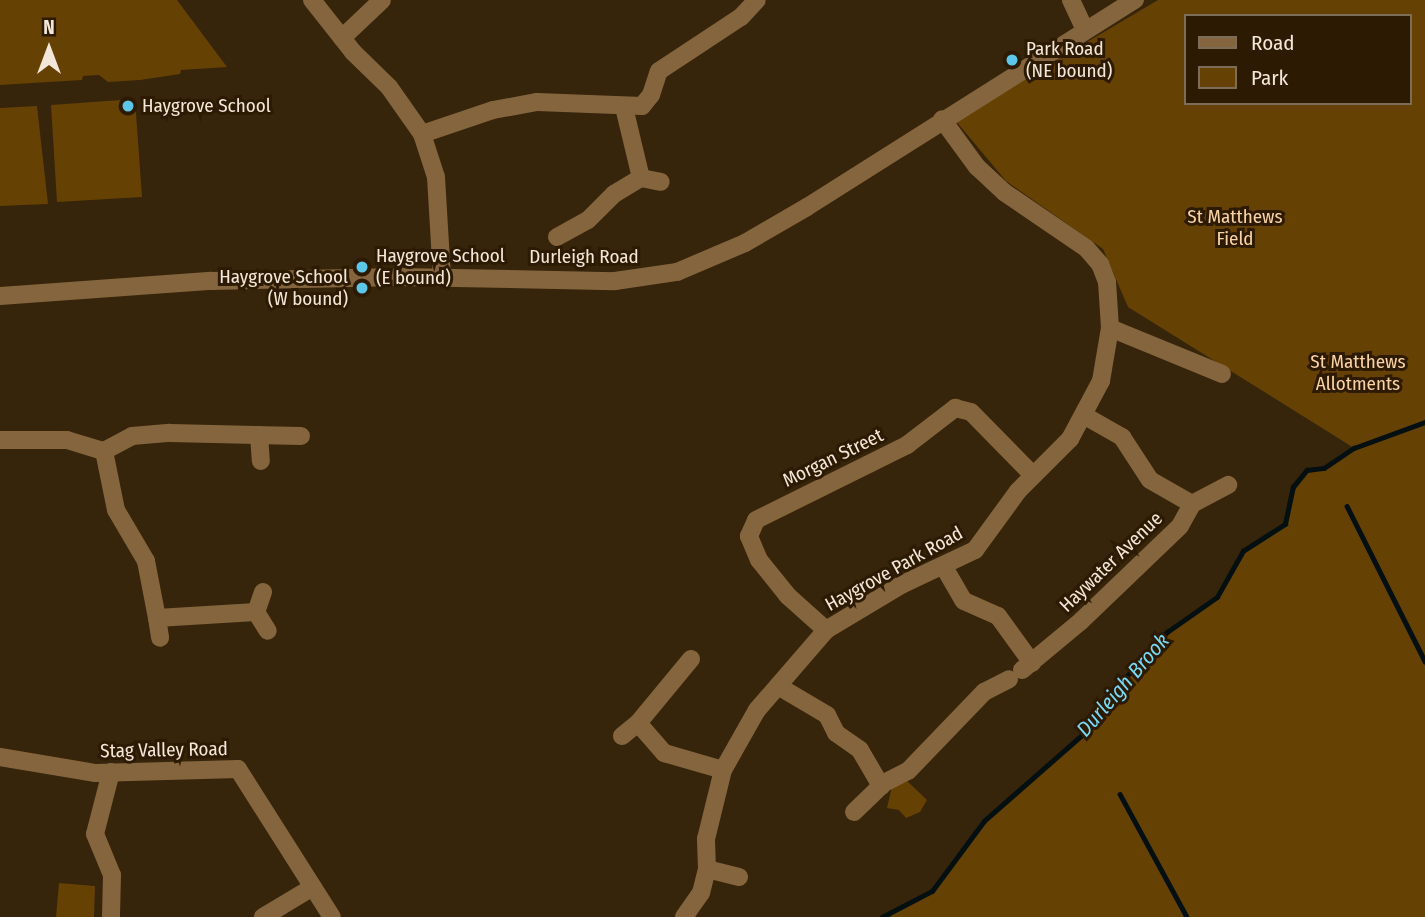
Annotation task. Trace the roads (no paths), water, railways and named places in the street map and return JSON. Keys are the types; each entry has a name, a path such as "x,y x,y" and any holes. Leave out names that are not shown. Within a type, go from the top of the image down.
{"street":[{"path":"312,0 342,38 389,87 422,134 436,177 442,277"},
{"path":"342,38 382,0"},
{"path":"422,134 492,110 537,102 642,106 651,94 659,71 741,17 757,0"},
{"path":"1071,0 1085,30"},
{"name":"Durleigh Road","path":"0,296 211,281 442,277 615,281 677,272 771,229 1135,0"},
{"path":"624,107 641,178"},
{"name":"Haygrove Park Road","path":"684,917 701,893 707,869 706,839 723,770 746,726 826,631 903,584 944,567 983,542 1012,498 1065,447 1086,416 1103,373 1110,328 1107,282 1093,254 1004,192 963,151 942,119"},
{"path":"557,237 588,220 614,194 641,178 661,182"},
{"path":"1110,328 1222,374"},
{"name":"Morgan Street","path":"826,631 788,596 759,561 749,536 755,520 907,445 956,408 971,412 1033,475"},
{"path":"1086,416 1122,437 1150,480 1192,504"},
{"path":"259,435 261,461"},
{"path":"0,440 67,440 104,452 132,436 301,436"},
{"path":"104,452 116,510 146,561 160,638"},
{"name":"Haywater Avenue","path":"854,812 881,786 908,771 984,692 1021,671 1180,526 1192,504 1228,485"},
{"path":"944,567 964,601 998,616 1021,671"},
{"path":"256,612 263,593"},
{"path":"157,618 256,612"},
{"path":"256,612 268,632"},
{"path":"622,736 638,723 691,659"},
{"path":"778,686 827,715 836,733 860,750 881,786"},
{"path":"638,723 664,753 723,770"},
{"name":"Stag Valley Road","path":"0,757 111,772 238,769 332,917"},
{"path":"111,772 95,835 112,874 111,917"},
{"path":"707,869 739,877"},
{"path":"263,917 313,887"}],"waterway":[{"name":"Durleigh Brook","path":"882,917 932,891 984,821 1082,735 1116,688 1167,632 1217,597 1243,551 1285,524 1293,487 1307,470 1324,468 1354,448 1425,422"},
{"path":"1347,506 1425,661"},
{"path":"1120,794 1187,917"}],"place":[{"name":"Park Road (NE bound)","path":"1012,60"},
{"name":"Haygrove School","path":"128,106"},
{"name":"Haygrove School (E bound)","path":"362,267"},
{"name":"Haygrove School (W bound)","path":"362,288"}],"park label":[{"name":"St Matthews Field","path":"1235,228"},
{"name":"St Matthews Allotments","path":"1358,373"}]}
